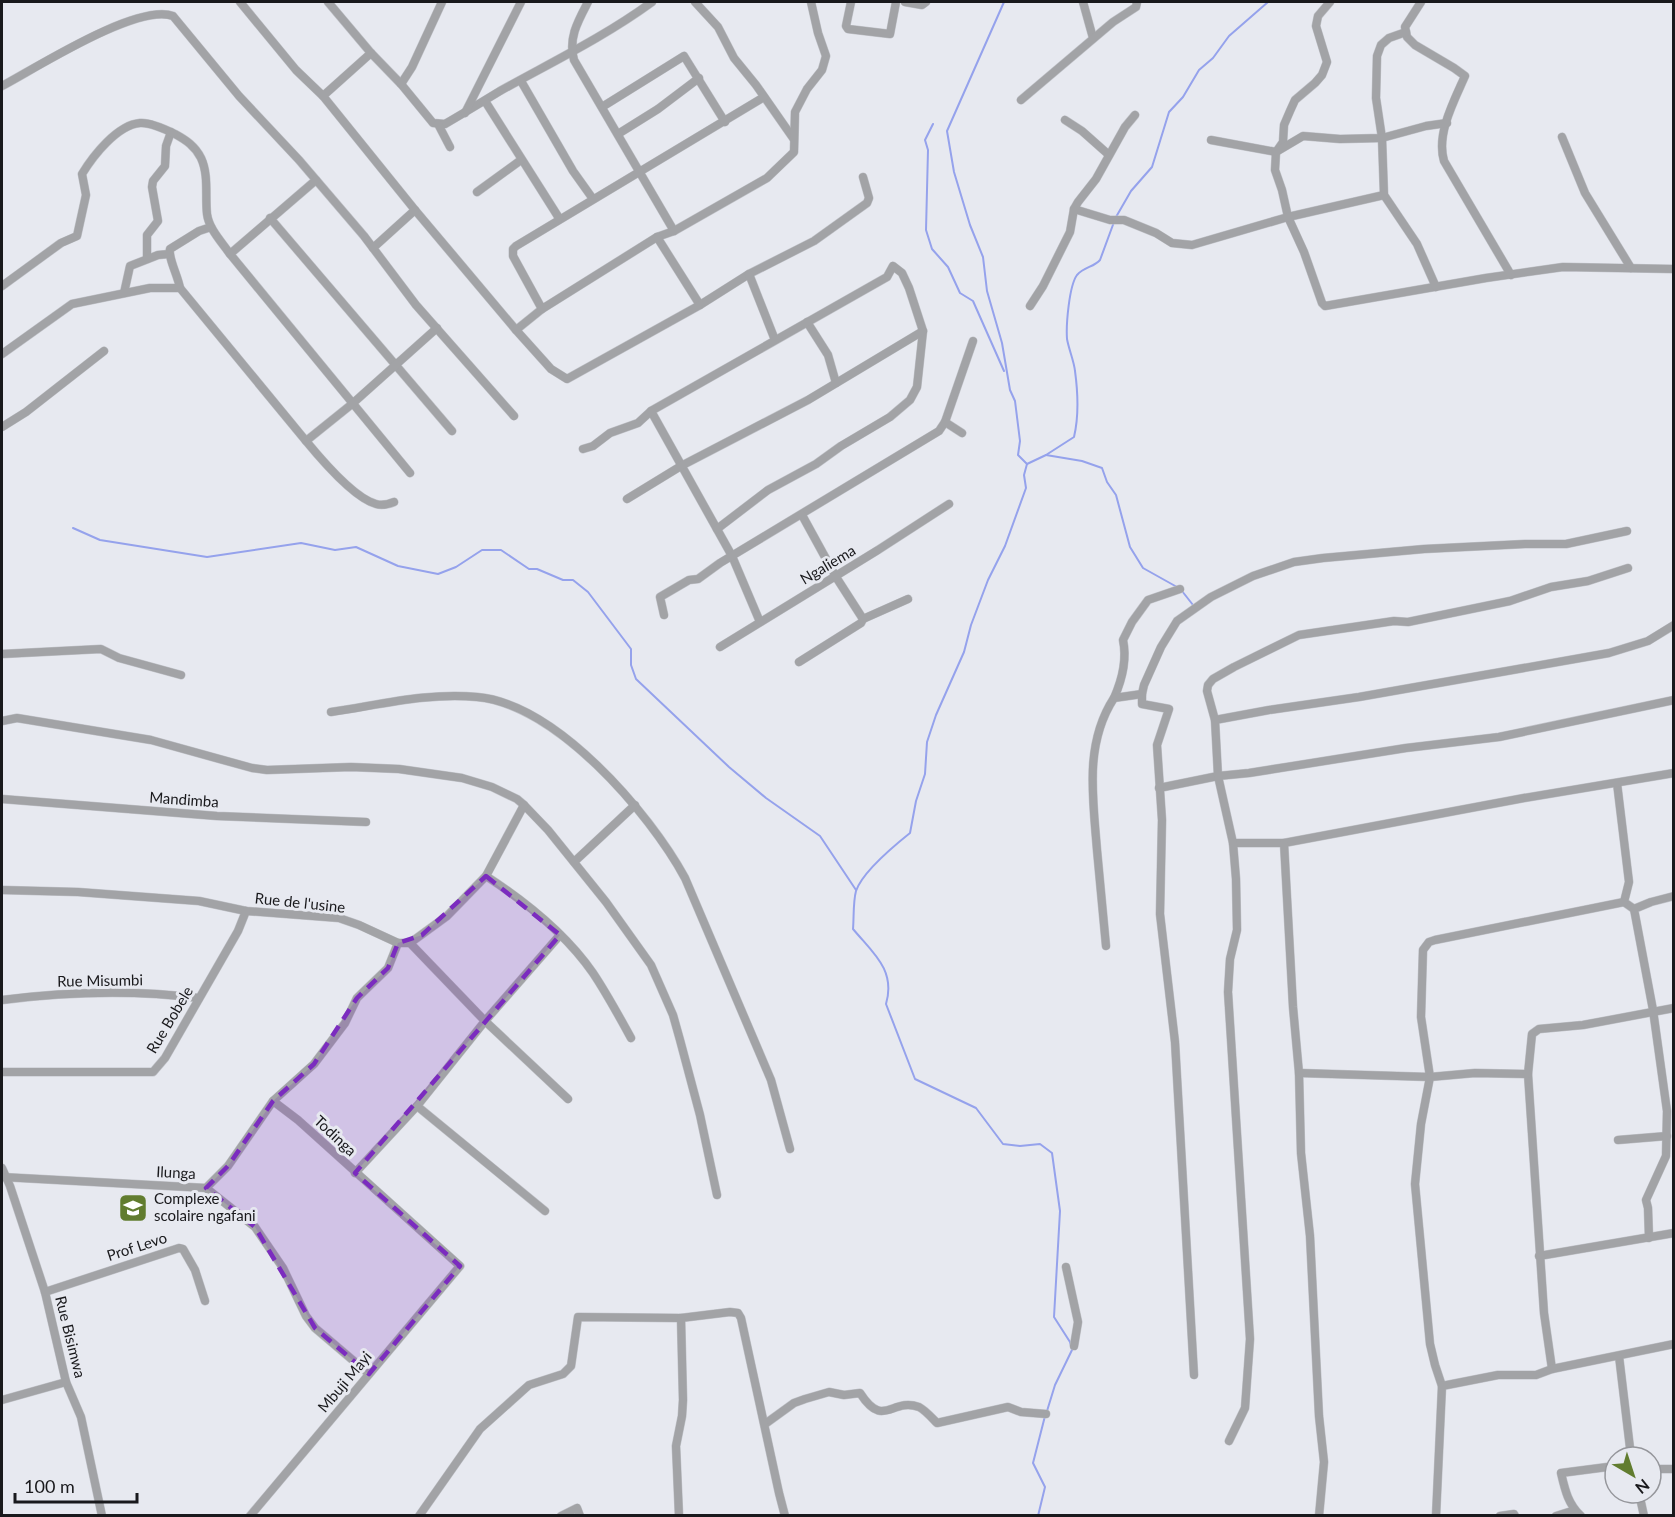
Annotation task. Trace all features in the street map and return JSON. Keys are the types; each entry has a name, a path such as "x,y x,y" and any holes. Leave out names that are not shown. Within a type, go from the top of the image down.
{"street":[{"path":"240,2 296,70 323,96 414,210 516,330 551,369 567,379 749,274 814,241 867,203 869,198 863,177"},
{"path":"329,2 433,123 445,124 572,53 628,19 651,2"},
{"path":"401,84 412,68 442,2"},
{"path":"465,113 521,2"},
{"path":"588,2 571,40 574,60 674,231"},
{"path":"695,2 718,27 734,57 794,139"},
{"path":"516,330 542,309 657,237 674,231 774,173 794,152 794,120 798,105 807,88 822,70 826,56 811,2"},
{"path":"850,2 846,26 848,29 890,34 897,2"},
{"path":"905,2 922,5 926,2"},
{"path":"1083,2 1093,38"},
{"path":"1021,100 1093,38 1136,7 1137,2"},
{"path":"1330,2 1318,16 1316,26 1327,62 1322,75 1295,100 1284,125 1283,142 1276,152 1275,170 1288,217 1325,306 1563,267 1674,269"},
{"path":"1421,2 1405,27 1407,36 1415,45 1465,76 1440,148 1444,161 1511,274"},
{"path":"2,86 108,29 156,14 165,13 173,16 239,96 316,180 373,248 416,305 514,416"},
{"path":"1406,32 1389,38 1381,45 1377,56 1376,98 1382,138 1384,195 1417,244 1436,287"},
{"path":"323,96 372,53"},
{"path":"602,107 684,56 725,122"},
{"path":"618,134 658,109 699,78"},
{"path":"521,81 573,171 593,199"},
{"path":"542,309 513,256 513,249 559,218 764,97"},
{"path":"484,101 559,218"},
{"path":"1030,306 1043,286 1070,232 1074,209 1096,179 1125,127 1135,116"},
{"path":"1065,120 1109,155"},
{"path":"2,286 62,243 77,236 86,195 82,174 91,158 110,139 125,128 140,122 171,132 190,142 201,157 207,189 207,214 211,227 230,254 410,473"},
{"path":"1211,141 1276,152 1304,136 1340,139 1382,138 1447,123"},
{"path":"438,124 450,147"},
{"path":"147,259 147,235 158,221 152,191 153,181 165,166 166,146 171,132"},
{"path":"1562,137 1585,193 1631,268"},
{"path":"477,192 521,160"},
{"path":"230,254 316,180"},
{"path":"1074,209 1110,220 1124,220 1156,233 1172,243 1191,245 1288,217 1384,195"},
{"path":"373,248 414,210"},
{"path":"270,218 452,431"},
{"path":"211,227 170,249 169,254 180,288 335,474 363,497 376,504 384,505 394,502"},
{"path":"657,237 700,304"},
{"path":"124,293 130,266 158,255 169,254"},
{"path":"583,449 593,446 610,433 638,423 651,411 887,278 893,266 902,273 909,288 922,331 917,387 910,400 890,417 816,464 768,490 717,528"},
{"path":"749,274 775,340"},
{"path":"2,354 72,303 150,288 180,288"},
{"path":"807,322 828,355 836,382"},
{"path":"306,441 352,404 437,328"},
{"path":"627,499 681,466 774,419 922,331"},
{"path":"664,615 660,597 690,580 699,579 732,556 939,431 945,422 973,341"},
{"path":"2,427 26,412 104,351"},
{"path":"651,411 732,556 760,622"},
{"path":"945,422 962,433"},
{"name":"Ngaliema","path":"720,647 836,577 949,504"},
{"path":"802,515 836,577 863,619"},
{"path":"1194,1375 1175,1042 1160,914 1162,820 1157,745 1169,709 1143,704 1142,694 1161,647 1183,615 1211,597 1253,576 1294,562 1424,549 1525,543 1566,544 1627,531"},
{"path":"1229,1441 1245,1408 1250,1339 1228,992 1230,959 1237,930 1236,879 1233,843 1218,776 1215,720 1207,691 1208,685 1213,679 1263,651 1299,635 1394,621 1408,622 1510,601 1551,587 1588,581 1628,568"},
{"path":"1106,946 1091,780 1095,741 1123,675 1125,651 1123,640 1132,622 1148,600 1180,589"},
{"path":"799,662 861,623 863,619 908,598"},
{"path":"1215,720 1609,653 1648,641 1674,626"},
{"path":"2,654 101,649 119,658 181,675"},
{"path":"1114,698 1142,694"},
{"path":"331,712 447,696 479,697 509,705 536,717 576,746 634,805 670,850 685,878 771,1080 790,1149"},
{"path":"1159,788 1218,776 1406,748 1499,737 1674,700"},
{"path":"2,721 17,718 151,740 252,768 267,770 351,767 462,778 492,787 517,799 574,862 651,965 673,1015 700,1115 717,1195"},
{"path":"1233,843 1284,843 1524,798 1674,773"},
{"path":"1617,783 1629,882 1624,902"},
{"name":"Mandimba","path":"2,799 217,816 366,822"},
{"path":"206,1188 231,1162 273,1101 314,1064 345,1023 357,998 388,968 398,944 410,943 447,916 486,876 524,805"},
{"path":"574,862 634,805"},
{"path":"1284,843 1299,1073 1301,1153 1310,1236 1319,1416 1324,1462 1319,1515"},
{"path":"486,876 526,905 575,950 593,973 631,1038"},
{"name":"Rue de l'usine","path":"2,890 78,892 199,901 246,911 339,918 398,944"},
{"path":"1634,909 1674,896"},
{"path":"1436,1515 1442,1386 1430,1344 1415,1184 1421,1124 1430,1077 1421,1017 1425,945 1435,940 1624,902 1634,909 1653,1010 1667,1111 1666,1156 1646,1200 1649,1238"},
{"name":"Rue Bobele","path":"2,1072 153,1072 165,1058 238,931 246,911"},
{"path":"355,1173 417,1106 560,935"},
{"path":"410,943 485,1022 568,1099"},
{"name":"Rue Misumbi","path":"2,1000 133,993 199,998"},
{"path":"1552,1369 1539,1256 1528,1074 1532,1034 1535,1030 1583,1025 1653,1010 1674,1008"},
{"path":"1299,1073 1430,1077 1475,1073 1528,1074"},
{"name":"Todinga","path":"273,1101 298,1120 460,1266"},
{"path":"417,1106 545,1211"},
{"path":"1618,1140 1667,1136"},
{"name":"Rue Bisimwa","path":"2,1168 45,1292 66,1382 81,1417 102,1515"},
{"name":"Ilunga","path":"4,1177 206,1188 255,1227 283,1268 306,1316 315,1328 369,1374"},
{"path":"1539,1256 1674,1233"},
{"name":"Prof Levo","path":"45,1292 179,1248 183,1249 195,1270 205,1301"},
{"name":"Mbuji Mayi","path":"250,1515 460,1266"},
{"path":"1066,1267 1078,1322 1074,1346"},
{"path":"419,1515 480,1429 529,1385 563,1374 571,1366 578,1317 681,1318 730,1312 738,1313 741,1318 785,1515"},
{"path":"679,1515 676,1446 683,1400 681,1318"},
{"path":"1442,1386 1498,1375 1536,1375 1552,1369 1619,1356 1641,1349 1674,1344"},
{"path":"1619,1356 1630,1445"},
{"path":"2,1400 66,1382"},
{"path":"765,1424 794,1403 829,1392 844,1395 860,1393 868,1405 877,1410 891,1411 903,1404 921,1408 937,1423 1008,1407 1021,1412 1046,1414"},
{"path":"1556,1515 1578,1513 1567,1496 1561,1473 1603,1468"},
{"path":"561,1515 579,1512"},
{"path":"1500,1515 1515,1515"}],"highlighted area":[{"path":"486,876 560,935 355,1173 460,1266 369,1374 315,1328 255,1227 206,1188 228,1166 273,1101 314,1064 357,998 388,968 398,943 422,935"}],"waterway":[{"path":"1004,2 947,131 954,172 970,225 983,257 987,291 1002,343 1010,390 1015,401 1020,441 1018,455 1027,464"},
{"path":"1116,217 1131,191 1152,167 1169,112 1183,97 1199,70 1213,58 1229,36 1268,2"},
{"path":"933,124 925,140 928,150 926,230 932,249 948,267 960,293 973,301 1004,371"},
{"path":"1027,464 1074,437 1077,421 1077,396 1074,367 1067,339 1070,296 1077,275 1100,260 1114,222"},
{"path":"1046,455 1082,461 1102,468 1107,482 1116,495 1130,547 1143,568 1177,587"},
{"path":"1027,464 1024,475 1026,488 1005,546 988,580 971,625 964,652 936,715 927,742 925,774 916,801 910,833 880,860 859,884 855,895 853,929 875,954 885,972 888,981 886,1004 915,1079 976,1108 1003,1144 1020,1146 1040,1144 1052,1153 1060,1211 1054,1317 1070,1342 1072,1350 1055,1385 1047,1411"},
{"path":"73,528 100,540 207,557 301,543 335,550 356,547 398,566 438,574 456,567 482,550 501,550 529,569 537,569 563,580 573,580 588,592 631,649 631,665 636,679 729,767 766,798 820,836 856,890"},
{"path":"1182,591 1193,605"},
{"path":"1038,1516 1045,1487 1033,1463 1045,1416"}],"place":[{"name":"Complexe scolaire ngafani","path":"133,1208"}]}
